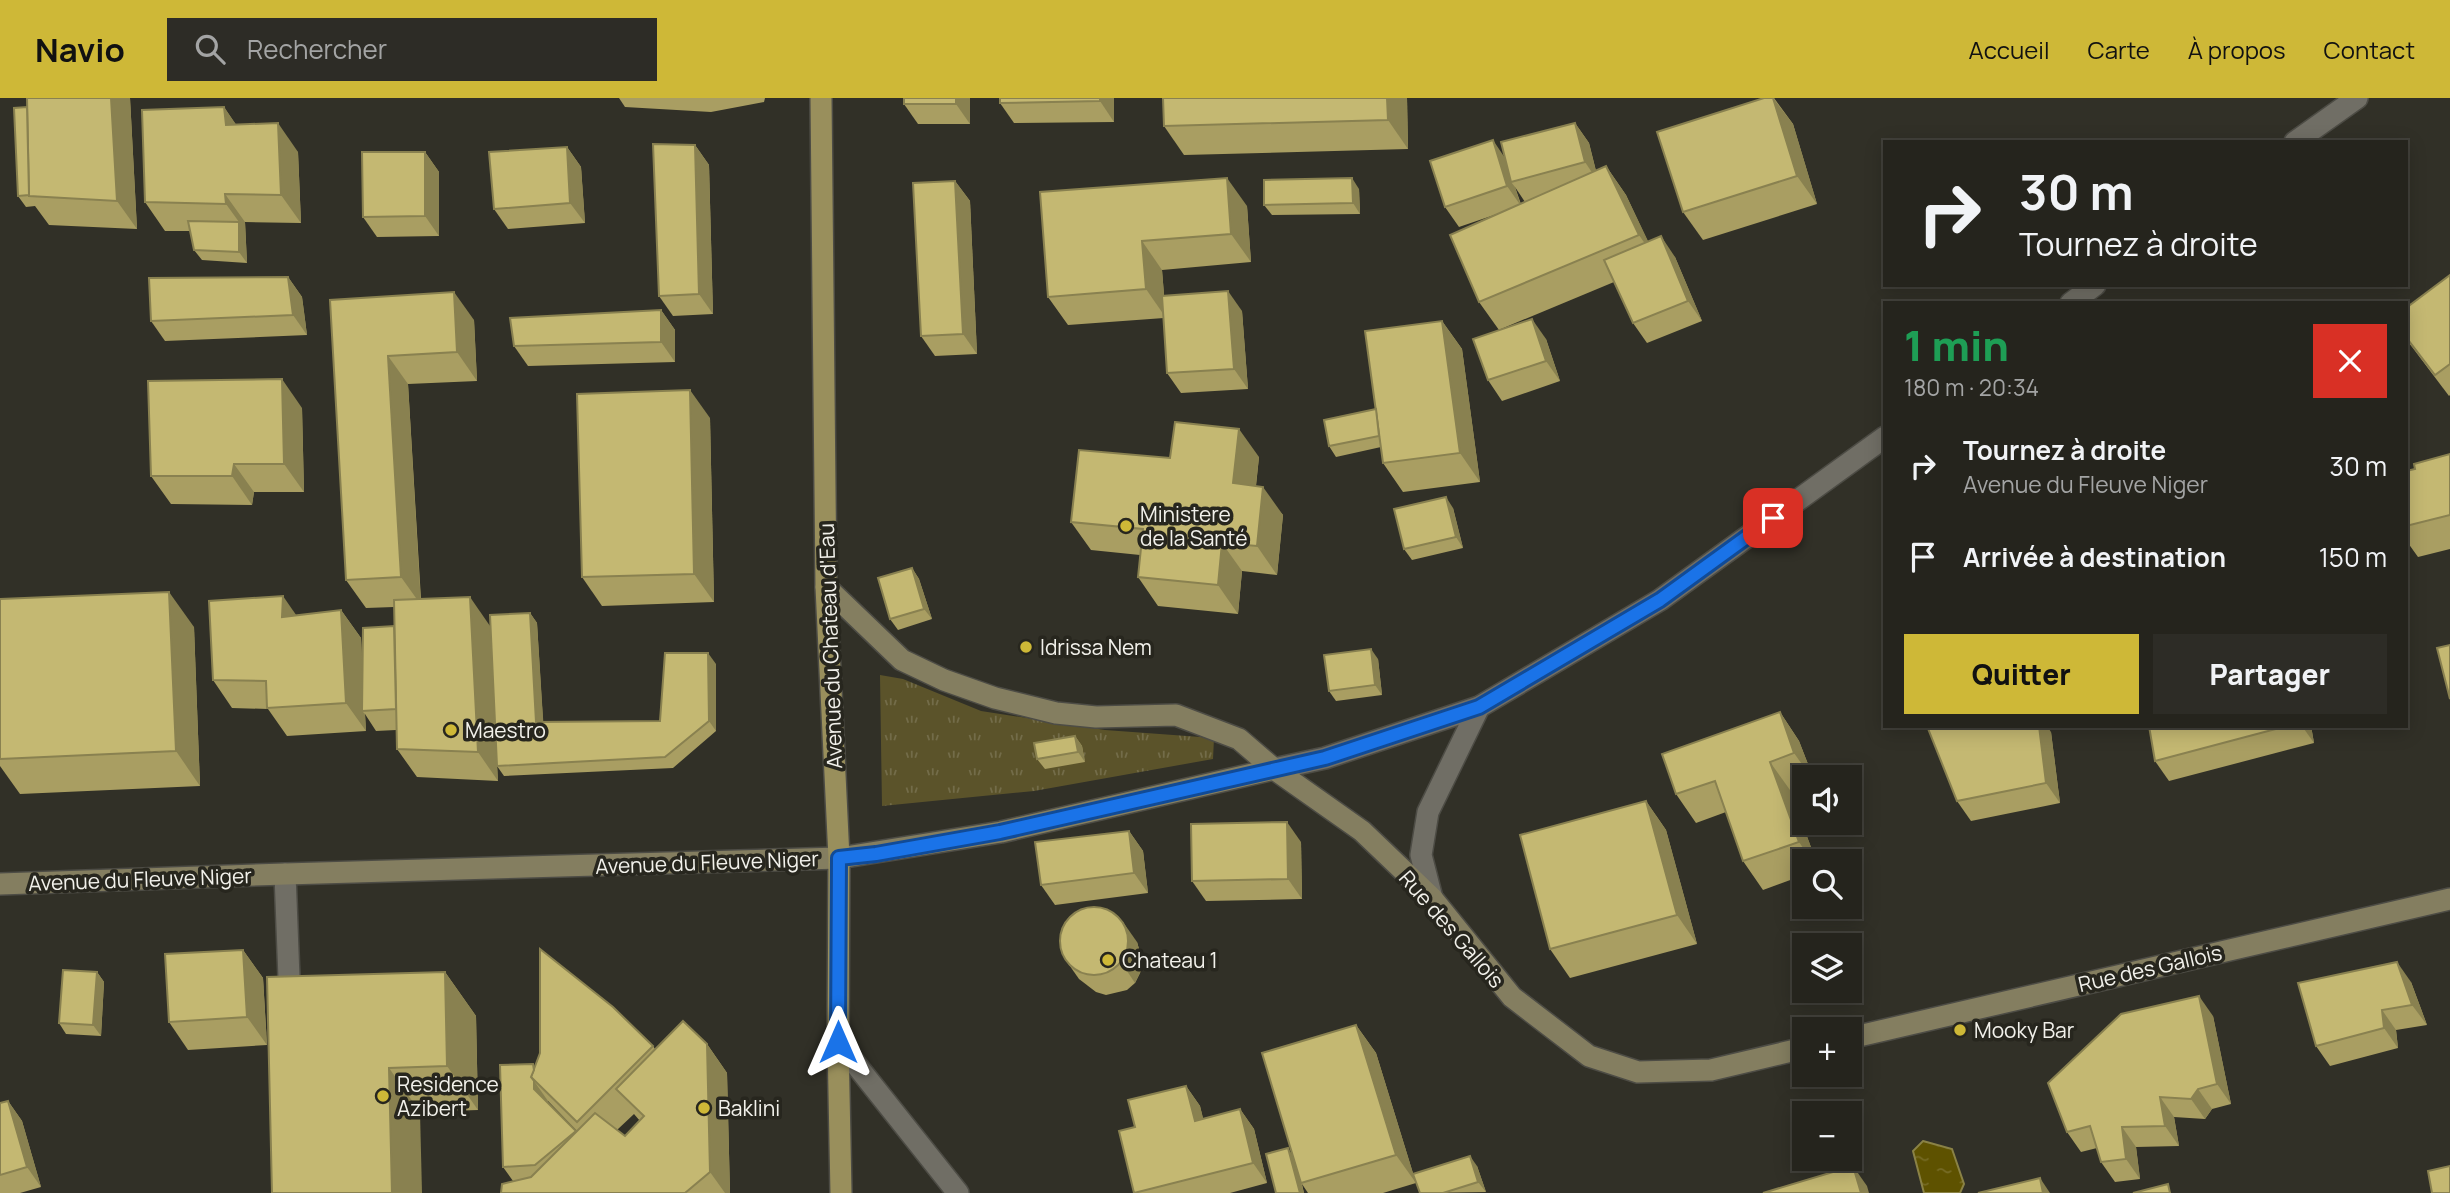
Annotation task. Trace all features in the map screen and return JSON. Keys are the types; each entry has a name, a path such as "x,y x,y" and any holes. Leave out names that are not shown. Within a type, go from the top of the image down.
{"main road":[{"name":"Avenue du Chateau d'Eau","path":"821,98 825,587 839,858 841,1193"}],"street":[{"path":"2298,140 2357,98"},
{"path":"2074,301 2092,287"},
{"name":"Avenue du Fleuve Niger","path":"0,884 839,858 1000,832 1325,758 1479,707 1660,600 1883,438"},
{"name":"Rue des Gallois","path":"825,587 902,660 944,680 995,698 1056,713 1096,717 1177,715 1240,739 1274,769 1362,831 1432,898 1512,998 1589,1056 1638,1072 1711,1070 1792,1051"},
{"path":"1432,898 1421,855 1428,812 1479,707"},
{"path":"285,874 290,1006"},
{"name":"Rue des Gallois","path":"1862,1035 2450,899"},
{"path":"838,1042 958,1193"}],"green space":[{"path":"880,675 903,679 981,711 1105,730 1214,738 1213,759 1034,791 882,806"}],"water":[{"path":"1923,1141 1952,1149 1964,1184 1960,1193 1924,1193 1913,1151"}],"building":[{"path":"27,98 111,98 117,201 29,196"},
{"path":"904,98 956,98 956,104 904,104"},
{"path":"1000,98 1100,98 1100,101 1000,103"},
{"path":"1163,98 1387,98 1388,120 1164,126"},
{"path":"1764,98 1773,98 1797,176 1683,212 1657,132"},
{"path":"27,107 29,195 18,196 14,108"},
{"path":"224,107 226,125 278,123 281,195 225,194 226,204 145,202 142,110"},
{"path":"1575,123 1585,162 1511,182 1501,142"},
{"path":"1493,140 1507,186 1445,207 1430,161"},
{"path":"653,144 695,145 699,294 659,296"},
{"path":"567,147 570,203 494,209 489,152"},
{"path":"362,152 425,152 425,216 363,217"},
{"path":"1606,166 1639,235 1479,302 1450,235"},
{"path":"1227,178 1231,234 1142,241 1146,289 1048,297 1040,192"},
{"path":"1352,178 1353,203 1264,205 1264,180"},
{"path":"955,181 963,334 921,336 913,183"},
{"path":"188,221 239,222 239,252 194,250"},
{"path":"1661,236 1688,301 1633,323 1604,260"},
{"path":"2450,275 2450,364 2435,375 2408,340 2408,306"},
{"path":"288,277 293,315 151,321 149,278"},
{"path":"1228,291 1234,369 1167,373 1162,296"},
{"path":"454,292 457,352 388,356 401,577 346,580 330,300"},
{"path":"661,310 661,342 514,346 510,318"},
{"path":"1532,319 1546,361 1488,380 1473,339"},
{"path":"1442,321 1460,453 1383,463 1365,331"},
{"path":"282,379 284,464 234,464 232,476 151,476 148,381"},
{"path":"690,390 694,574 582,577 577,394"},
{"path":"1376,409 1379,436 1329,446 1324,420"},
{"path":"1175,422 1239,429 1233,483 1263,487 1257,546 1222,543 1218,585 1138,577 1143,529 1071,522 1079,450 1170,458"},
{"path":"2450,454 2450,515 2408,526 2408,471 2415,469 2414,464"},
{"path":"1446,497 1456,537 1404,549 1394,509"},
{"path":"912,568 924,609 890,619 878,578"},
{"path":"169,592 176,751 0,759 0,599"},
{"path":"283,596 282,617 341,610 346,703 267,708 266,681 213,680 209,601"},
{"path":"470,597 478,752 397,749 394,600"},
{"path":"530,613 536,722 660,721 665,653 708,653 709,721 665,757 497,766 490,615"},
{"path":"394,626 396,709 362,711 363,628"},
{"path":"2450,645 2450,699 2437,648"},
{"path":"1371,649 1375,685 1329,691 1324,655"},
{"path":"1780,712 1794,753 1770,762 1792,823 1792,835 1796,835 1799,842 1743,861 1715,781 1676,794 1662,754"},
{"path":"1928,728 2039,728 2046,783 1957,801"},
{"path":"2149,728 2279,728 2155,761"},
{"path":"1075,736 1078,752 1037,759 1034,743"},
{"path":"1646,801 1677,915 1550,949 1520,835"},
{"path":"1287,822 1288,879 1192,881 1191,824"},
{"path":"1129,831 1134,873 1041,885 1035,842"},
{"path":"1094,907 1107,910 1118,917 1125,928 1128,941 1125,954 1118,965 1107,972 1094,975 1081,972 1070,965 1063,954 1060,941 1063,928 1070,917 1081,910"},
{"path":"540,949 613,1007 653,1046 577,1122 531,1077 540,1053"},
{"path":"243,950 247,1017 169,1022 165,954"},
{"path":"2397,962 2412,1005 2382,1010 2384,1028 2316,1046 2298,983"},
{"path":"63,970 97,972 93,1025 59,1023"},
{"path":"445,972 447,1066 389,1068 392,1193 272,1193 267,977"},
{"path":"2199,996 2217,1084 2198,1089 2191,1099 2160,1097 2165,1126 2122,1127 2126,1159 2101,1162 2090,1126 2067,1132 2048,1083 2121,1014"},
{"path":"683,1021 707,1044 710,1172 685,1193 501,1193 502,1184 531,1177 595,1113 625,1136 644,1116 616,1089"},
{"path":"1356,1025 1396,1155 1301,1183 1262,1053"},
{"path":"533,1064 531,1077 534,1089 576,1131 535,1165 503,1167 500,1065"},
{"path":"1186,1086 1195,1121 1240,1109 1253,1163 1134,1193 1119,1131 1135,1127 1128,1100"},
{"path":"8,1101 27,1167 0,1175 0,1103"},
{"path":"1288,1148 1300,1193 1276,1193 1266,1154"},
{"path":"1470,1156 1478,1182 1443,1193 1420,1193 1413,1174"},
{"path":"2450,1166 2450,1193 2432,1193 2428,1171"},
{"path":"1836,1171 1854,1171 1861,1193 1763,1193"},
{"path":"2040,1178 2043,1193 1978,1193"},
{"path":"2168,1184 2170,1193 2133,1193"}],"place":[{"name":"Ministere de la Santé","path":"1126,526"},
{"name":"Idrissa Nem","path":"1026,647"},
{"name":"Maestro","path":"451,730"},
{"name":"Chateau 1","path":"1108,960"},
{"name":"Mooky Bar","path":"1960,1030"},
{"name":"Residence Azibert","path":"383,1096"},
{"name":"Baklini","path":"704,1108"}],"route":[{"path":"838,1042 839,858 1000,832 1325,758 1479,707 1660,600 1773,518"}]}
